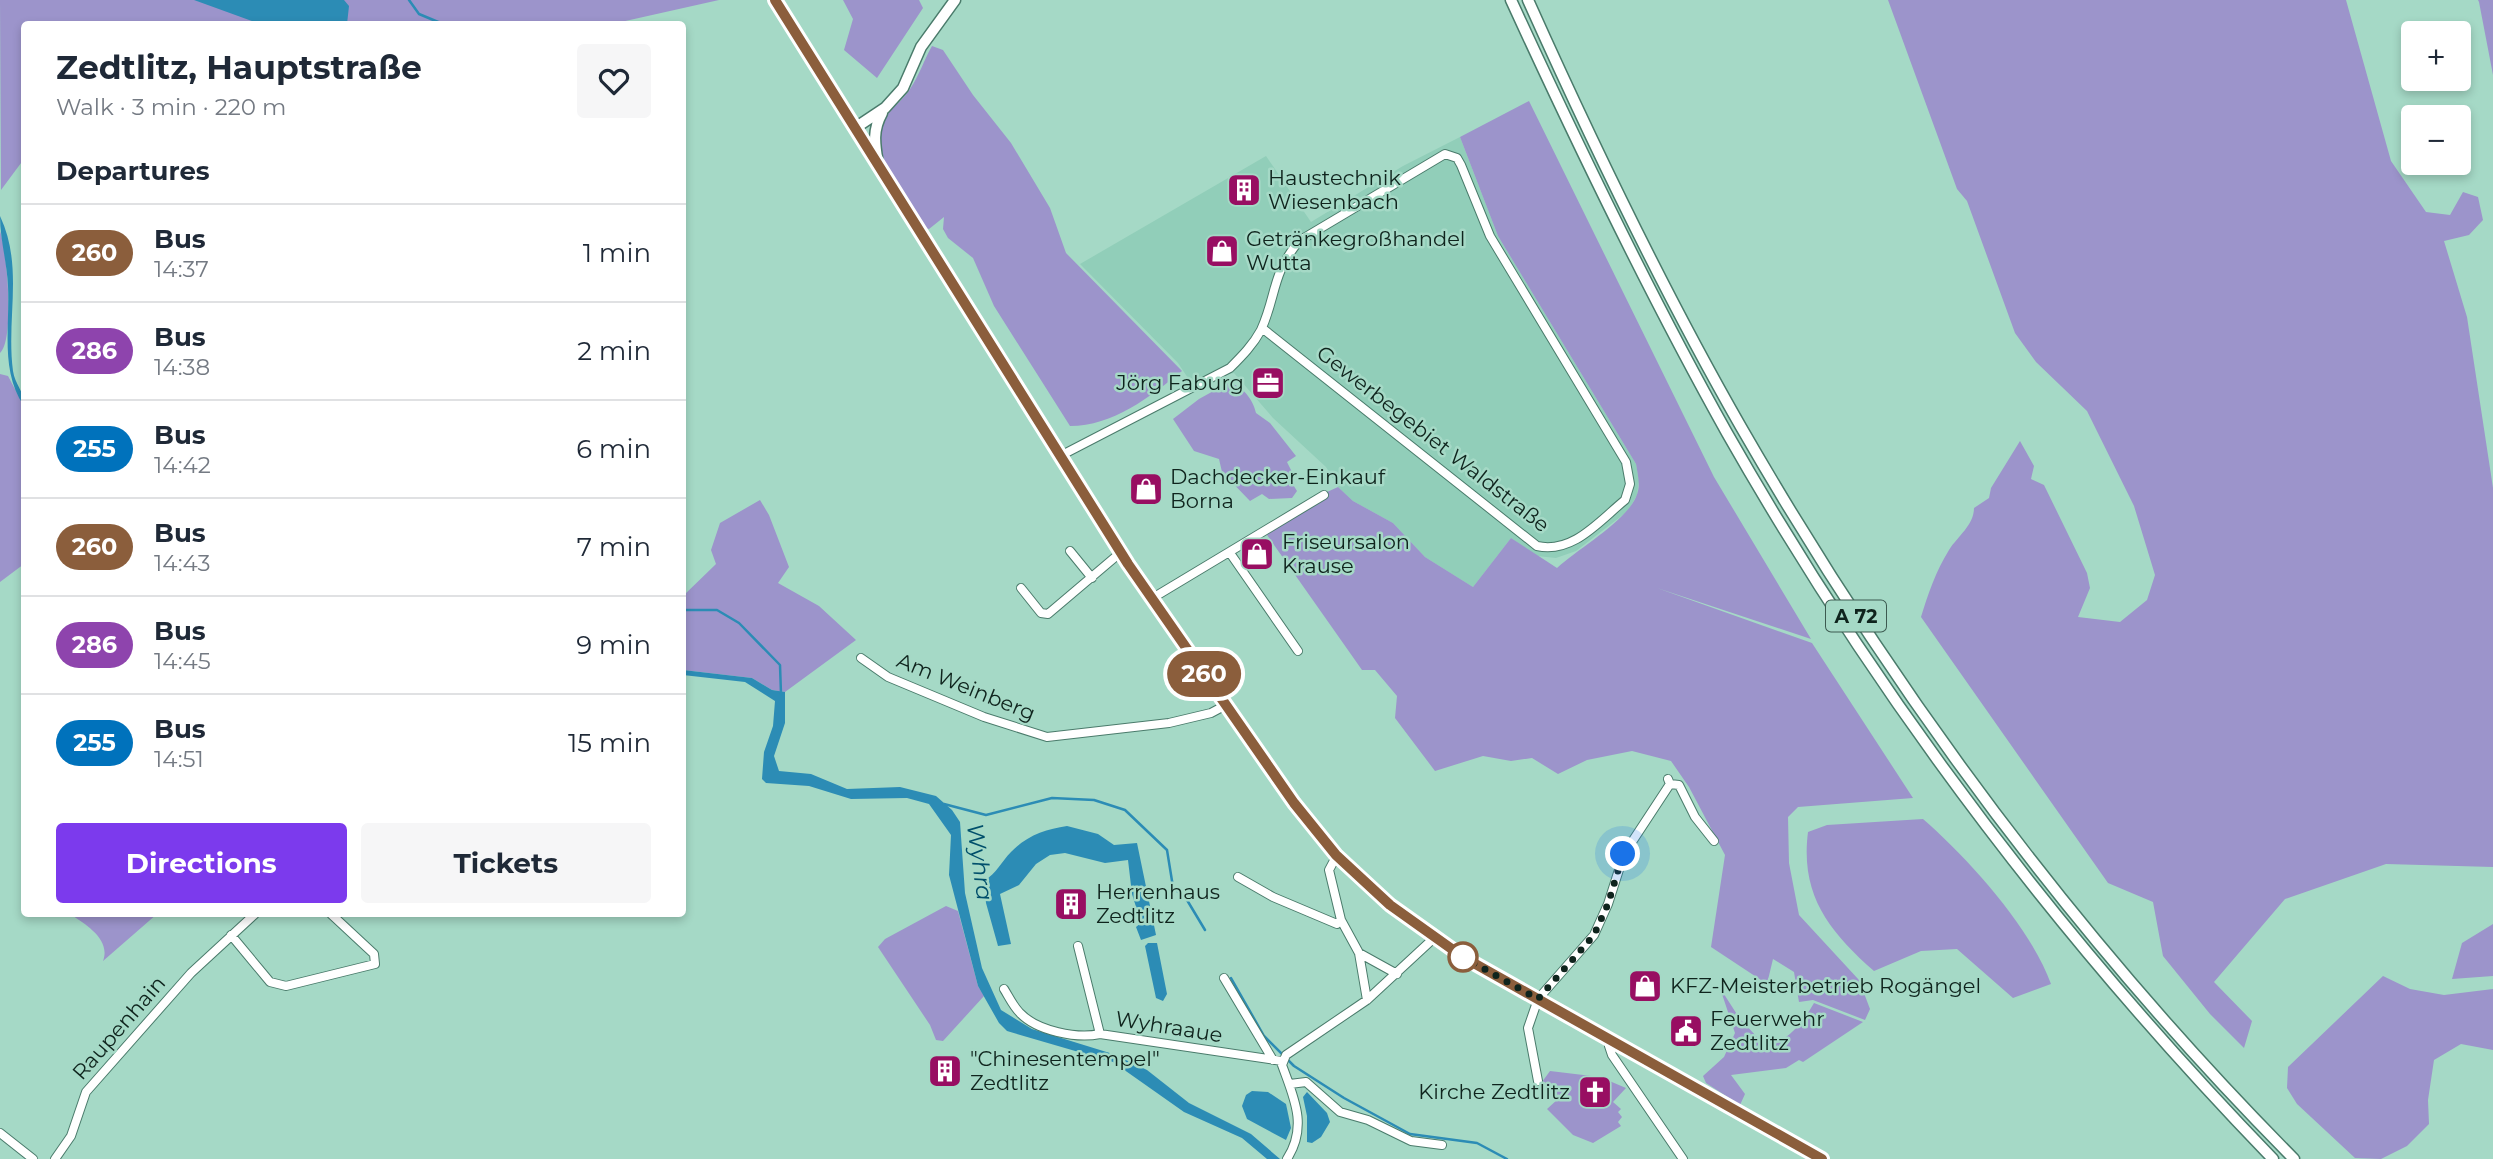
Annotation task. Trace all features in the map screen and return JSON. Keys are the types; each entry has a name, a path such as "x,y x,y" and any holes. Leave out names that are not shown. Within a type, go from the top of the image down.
{"highway":[{"path":"855,128 885,107 903,88 931,31 955,0"},
{"name":"A 72","path":"1511,0 1659,308 1728,433 1861,649 1926,744 2052,910 2135,1009 2273,1159"},
{"name":"A 72","path":"1528,0 1672,301 1740,426 1873,641 1995,813 2062,899 2197,1056 2294,1159"},
{"path":"878,164 875,125 885,107"}],"main road":[{"path":"855,128 1062,455 1120,553 1316,832 1336,855 1390,905 1434,938 1822,1159"}],"street":[{"path":"775,0 855,128"},
{"name":"Gewerbegebiet Waldstraße","path":"1062,455 1230,368 1251,348 1262,328 1276,276 1299,241 1435,158 1451,155 1461,165 1490,236 1626,462 1629,491 1625,500 1576,540 1552,549 1537,546 1262,328"},
{"path":"1151,599 1324,495"},
{"path":"1070,551 1092,578"},
{"path":"1021,588 1041,613 1048,614 1120,553"},
{"path":"1230,553 1298,651"},
{"name":"Am Weinberg","path":"861,658 888,677 984,717 1047,737 1169,723 1211,713 1226,705"},
{"path":"1538,1081 1528,1028 1538,999 1594,935 1608,904 1623,854 1669,782 1679,785 1695,817 1714,841"},
{"path":"1336,855 1329,870 1341,920 1359,953 1367,1000"},
{"path":"1238,877 1333,925 1341,920"},
{"name":"Raupenhain","path":"55,1159 71,1136 86,1092 191,972 252,917"},
{"path":"231,934 270,982 286,986 375,964 374,954 334,917"},
{"path":"1278,1060 1367,1000 1434,938"},
{"name":"Wyhraaue","path":"1078,946 1100,1034 1278,1060"},
{"path":"1359,953 1397,974"},
{"path":"1224,978 1278,1060 1290,1084 1297,1109 1298,1131 1287,1159"},
{"path":"1004,989 1020,1013 1030,1020 1085,1037 1100,1034"},
{"path":"1612,1040 1609,1046 1612,1055 1683,1159"},
{"path":"1290,1084 1306,1082 1340,1112 1368,1120 1411,1141 1442,1145"},
{"path":"0,1133 33,1159"}],"shaded area":[{"path":"0,0 719,0 625,21 21,21 21,163 1,190"},
{"path":"843,0 919,0 923,8 877,78 844,50 853,19"},
{"path":"1888,0 2346,0 2391,161 2426,212 2450,215 2463,192 2478,197 2483,220 2469,235 2444,241 2467,317 2493,488 2493,867 2386,864 2285,899 2214,982 2252,1021 2244,1048 2210,1014 2163,956 2153,902 2108,883 1921,617 1944,558 1968,525 1974,508 1989,498 1991,488 2020,441 2034,466 2031,479 2044,485 2087,573 2090,588 2078,617 2120,622 2147,600 2155,575 2134,506 2087,411 2036,362 2015,333 1967,201 1957,189"},
{"path":"2478,0 2493,0 2493,75 2479,2"},
{"path":"932,46 943,50 973,95 1011,143 1050,208 1066,253 1182,371 1130,408 1101,421 1070,426 994,306 973,258 948,238 943,229 944,217 929,229 925,228 893,179 881,152 881,127 886,117 907,94"},
{"path":"1529,101 1714,477 1811,639 1657,588 1812,643 1913,798 1798,807 1788,817 1789,863 1799,915 1859,980 1870,1009 1865,1020 1813,1000 1799,1002 1794,972 1773,959 1767,984 1711,947 1725,855 1689,787 1671,761 1632,751 1587,760 1558,774 1532,758 1511,761 1483,756 1435,771 1395,718 1397,696 1375,670 1362,670 1267,535 1316,497 1338,487 1353,501 1393,523 1425,557 1473,587 1511,538 1557,568 1612,525 1636,497 1639,481 1636,464 1498,236 1460,137"},
{"path":"1460,137 1498,236 1636,464 1639,480 1637,495 1628,511 1576,551 1556,558 1537,556 1511,538 1473,587 1425,557 1393,523 1353,501 1338,487 1326,467 1273,418 1234,373 1190,381 1178,363 1080,264 1266,156 1311,222 1403,166"},
{"path":"0,231 7,275 8,314 5,345 0,353"},
{"path":"0,374 8,376 21,400 21,566 0,582"},
{"path":"1228,383 1246,394 1256,413 1270,423 1296,456 1287,462 1293,474 1290,480 1297,491 1292,498 1269,499 1262,494 1250,501 1222,472 1219,459 1194,451 1173,419 1199,399"},
{"path":"760,500 769,515 789,567 778,583 819,606 856,640 785,692 772,690 752,678 686,670 686,593 716,564 711,550 720,523"},
{"path":"1923,819 1959,853 2014,917 2042,962 2051,984 2013,998 1957,949 1921,951 1874,971 1831,926 1821,910 1809,875 1808,832 1827,825"},
{"path":"946,906 958,911 978,986 984,996 943,1041 936,1040 930,1025 878,947 885,939"},
{"path":"74,917 154,917 103,961 104,946 90,928"},
{"path":"2493,924 2493,976 2452,979 2462,943"},
{"path":"2383,976 2410,989 2444,995 2493,989 2493,1050 2461,1044 2434,1060 2428,1100 2429,1124 2407,1146 2381,1159 2355,1158 2297,1104 2287,1088 2288,1067"},
{"path":"1720,988 1740,1019 1759,1039 1757,1052 1790,1034 1814,1003 1863,1022 1803,1062 1799,1060 1786,1068 1731,1075 1745,1094 1740,1105 1706,1083 1703,1076 1724,1057 1735,1033"},
{"path":"1550,1071 1600,1077 1626,1088 1613,1102 1621,1109 1618,1112 1622,1117 1618,1122 1621,1126 1593,1143 1573,1135 1547,1109 1558,1099 1542,1082"}],"water":[{"path":"194,0 344,0 349,6 347,21 252,21"},
{"path":"0,216 11,254 11,351 21,400 9,364 8,286"},
{"path":"686,670 752,678 772,690 785,692 785,723 774,756 779,771 811,774 847,789 900,787 936,796 952,810 960,822 965,893 982,968 1001,1010 1032,1029 1113,1054 1147,1070 1189,1103 1251,1134 1280,1159 1267,1159 1242,1138 1184,1112 1113,1062 1007,1031 999,1023 978,986 949,875 951,835 929,804 907,798 851,799 809,786 766,783 762,779 764,752 773,726 775,701 745,682 686,675"},
{"path":"1067,826 1098,834 1114,845 1137,843 1156,935 1141,940 1136,927 1141,923 1132,894 1128,860 1105,863 1065,853 1050,855 1036,864 1019,885 1000,894 1011,944 998,946 986,903 984,881 1023,842 1044,831"},
{"path":"1148,943 1157,943 1167,994 1163,1001 1156,998 1145,946"},
{"path":"1252,1091 1268,1092 1286,1104 1291,1128 1286,1140 1247,1119 1242,1106 1246,1095"},
{"path":"1307,1092 1327,1113 1330,1122 1321,1137 1312,1143 1307,1142 1307,1116 1303,1097"}],"waterway":[{"path":"409,0 419,14 436,21"},
{"path":"686,610 717,610 739,623 780,665 781,694"},
{"name":"Wyhra","path":"944,804 986,815 1052,798 1094,800 1125,810 1167,850 1173,887 1187,900 1205,930"},
{"path":"1231,978 1264,1036 1294,1066 1344,1098 1410,1134 1477,1143 1507,1159"}],"bus line":[{"name":"260","path":"775,0 1128,564 1294,803 1336,855 1390,905 1463,957 1822,1159"}],"place":[{"name":"Haustechnik Wiesenbach","path":"1244,190"},
{"name":"Getränkegroßhandel Wutta","path":"1222,251"},
{"name":"Jörg Faburg","path":"1268,383"},
{"name":"Dachdecker-Einkauf Borna","path":"1146,489"},
{"name":"Friseursalon Krause","path":"1257,554"},
{"name":"Herrenhaus Zedtlitz","path":"1071,904"},
{"name":"KFZ-Meisterbetrieb Rogängel","path":"1645,986"},
{"name":"Feuerwehr Zedtlitz","path":"1686,1031"},
{"name":"\"Chinesentempel\" Zedtlitz","path":"945,1071"},
{"name":"Kirche Zedtlitz","path":"1595,1092"}],"route":[{"path":"1463,957 1538,999 1594,935 1604,916 1623,854"}]}
